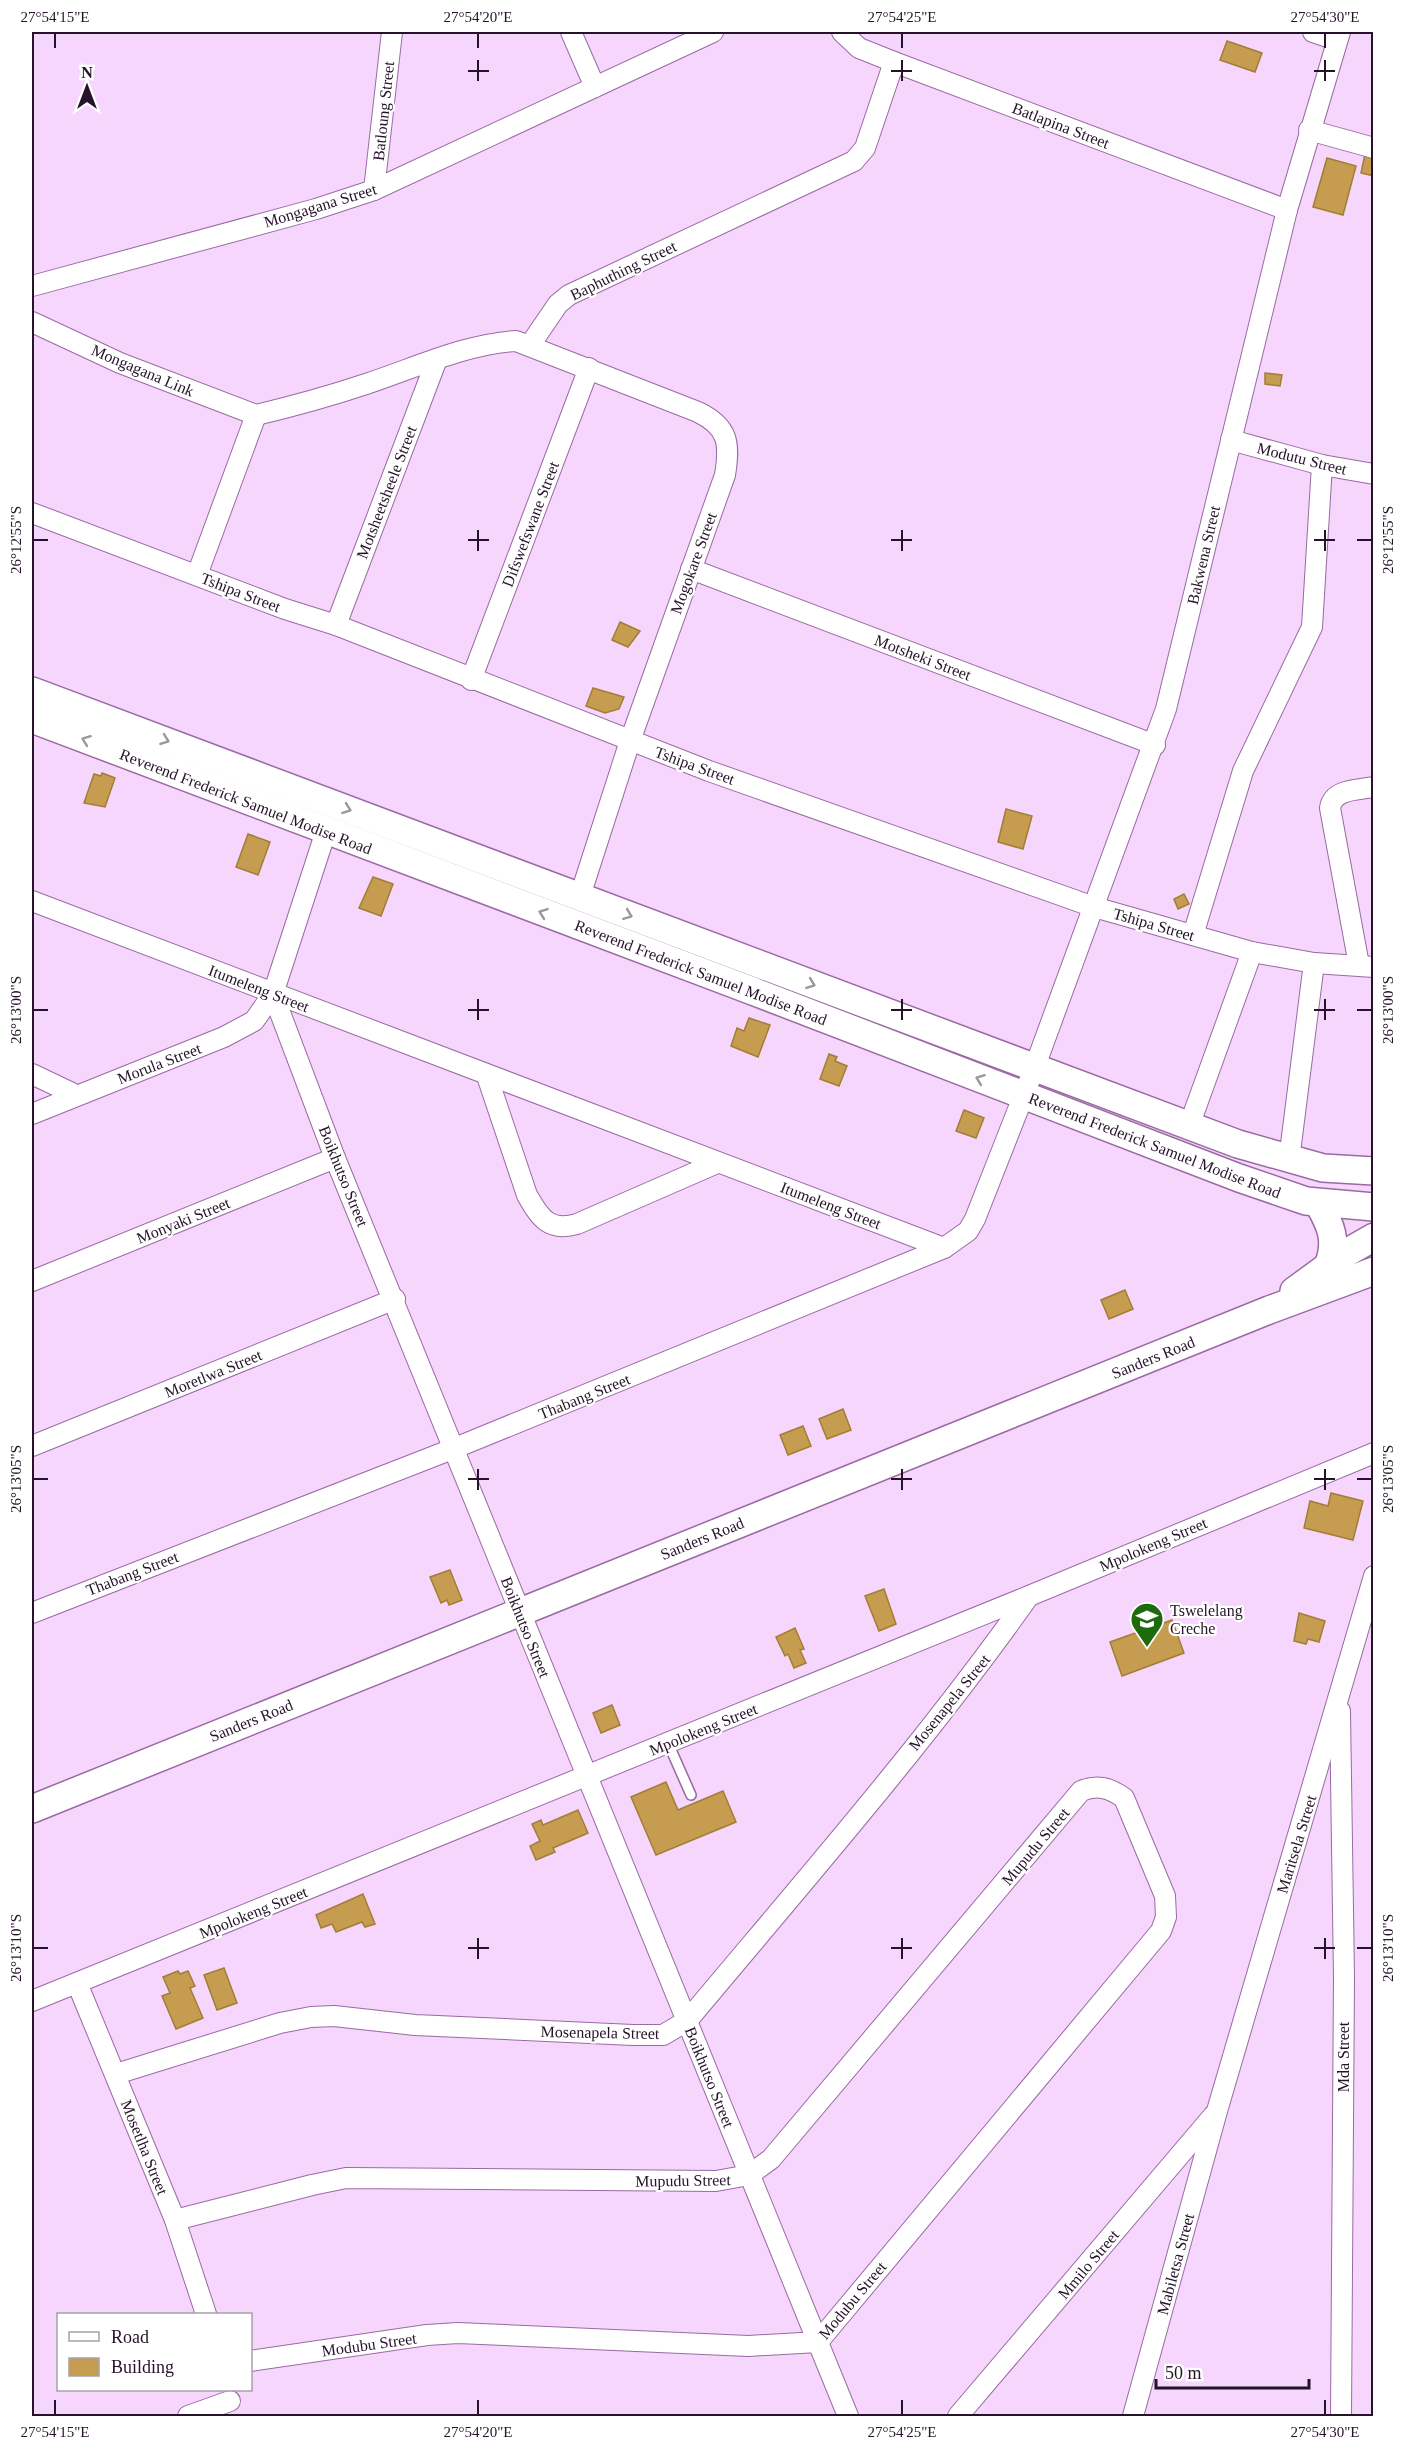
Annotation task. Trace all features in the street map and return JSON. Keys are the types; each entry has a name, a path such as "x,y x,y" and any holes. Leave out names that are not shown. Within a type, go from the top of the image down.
{"main road":[{"name":"Reverend Frederick Samuel Modise Road","path":"32,691 1189,1126 1289,1160 1323,1168 1374,1171"},
{"name":"Reverend Frederick Samuel Modise Road","path":"32,719 750,990 1239,1178 1318,1203 1374,1207"},
{"path":"1318,1203 1333,1236 1334,1244 1328,1266"},
{"path":"1269,1310 1328,1266 1374,1237"},
{"name":"Sanders Road","path":"32,1809 1269,1310 1374,1272"}],"street":[{"name":"Batloung Street","path":"374,190 392,32"},
{"path":"571,32 595,87"},
{"name":"Mongagana Street","path":"32,286 316,209 374,190 713,32"},
{"name":"Batlapina Street","path":"842,32 859,48 1287,210"},
{"path":"1312,32 1339,36"},
{"name":"Bakwena Street","path":"1034,1069 1155,745 1178,664 1287,210 1309,130 1339,36"},
{"name":"Baphuthing Street","path":"530,345 558,304 569,295 854,161 866,148 894,62"},
{"path":"1309,130 1374,148"},
{"name":"Mongagana Link","path":"32,322 120,363 256,415"},
{"path":"197,575 256,415 303,404 437,359 499,342 521,341 530,345"},
{"name":"Mogokare Street","path":"530,345 698,412 712,419 722,430 728,444 725,475 630,741 580,896"},
{"name":"Motsheetsheele Street","path":"336,625 437,359"},
{"name":"Difswefswane Street","path":"471,680 589,368"},
{"name":"Modutu Street","path":"1231,440 1322,465 1374,474"},
{"path":"1193,935 1243,771 1312,627 1316,611 1322,465"},
{"name":"Tshipa Street","path":"32,513 285,609 336,625 630,741 900,840 1094,907 1252,952 1314,963 1366,966"},
{"name":"Motsheki Street","path":"691,569 1155,745"},
{"path":"1366,966 1330,808 1331,801 1338,794 1374,787"},
{"path":"273,994 326,831"},
{"name":"Itumeleng Street","path":"32,901 944,1248"},
{"path":"1189,1126 1252,952"},
{"path":"1289,1160 1314,963"},
{"name":"Morula Street","path":"32,1114 245,1027 254,1021 273,994"},
{"name":"Boikhutso Street","path":"273,994 335,1158 395,1299 519,1611 848,2416"},
{"name":"Thabang Street","path":"32,1613 455,1448 944,1248 968,1231 975,1219 1034,1069"},
{"path":"32,1074 76,1095"},
{"path":"487,1076 527,1195 537,1213 549,1225 561,1227 577,1224 717,1162"},
{"name":"Monyaki Street","path":"32,1281 335,1158"},
{"name":"Moretlwa Street","path":"32,1446 395,1299"},
{"name":"Mpolokeng Street","path":"32,2001 1029,1596 1374,1453"},
{"name":"Maritsela Street","path":"1217,2111 1374,1576"},
{"name":"Mosenapela Street","path":"116,2074 280,2023 311,2017 334,2016 415,2025 663,2035 687,2021 979,1667 1029,1596"},
{"name":"Mda Street","path":"1340,1698 1344,1977 1341,2416"},
{"name":"Mupudu Street","path":"175,2220 346,2178 716,2181 749,2175 771,2159 1081,1791 1100,1787 1115,1791 1124,1798"},
{"name":"Modubu Street","path":"252,2361 427,2335 458,2333 748,2346 818,2342 1161,1931 1166,1917 1165,1896 1124,1798"},
{"name":"Mosetlha Street","path":"76,1983 116,2074 175,2220 206,2313"},
{"name":"Mmilo Street","path":"958,2416 1217,2111"},
{"name":"Mabiletsa Street","path":"1133,2416 1217,2111"},
{"path":"188,2416 230,2402"}],"lane":[{"path":"668,1743 691,1795"}],"building":[{"path":"1227,41 1262,53 1255,72 1220,60"},
{"path":"1365,154 1374,156 1374,176 1361,173"},
{"path":"1327,158 1356,166 1343,215 1313,207"},
{"path":"1265,373 1282,375 1280,386 1265,384"},
{"path":"620,622 640,631 628,647 612,640"},
{"path":"593,688 624,697 619,709 605,713 586,706"},
{"path":"102,773 115,778 105,807 84,803 94,774 101,776"},
{"path":"1006,809 1032,816 1023,849 998,842"},
{"path":"248,834 270,842 258,875 236,867"},
{"path":"373,877 393,884 381,916 359,908"},
{"path":"1184,894 1189,904 1178,909 1174,899"},
{"path":"749,1018 770,1025 758,1057 731,1046 737,1028 744,1031"},
{"path":"829,1054 837,1057 835,1061 847,1066 839,1086 820,1079"},
{"path":"964,1110 984,1118 976,1138 956,1131"},
{"path":"1125,1290 1133,1309 1109,1319 1101,1300"},
{"path":"843,1409 851,1430 827,1439 819,1419"},
{"path":"803,1426 811,1446 788,1455 780,1435"},
{"path":"1331,1493 1363,1501 1353,1540 1304,1528 1310,1501 1328,1506"},
{"path":"450,1570 462,1600 449,1605 447,1600 441,1603 430,1577"},
{"path":"884,1589 896,1624 879,1631 865,1596"},
{"path":"1299,1613 1325,1621 1319,1642 1308,1639 1306,1644 1294,1641"},
{"name":"Tswelelang Creche","path":"1172,1620 1184,1653 1122,1676 1110,1642"},
{"path":"795,1628 804,1649 800,1650 806,1663 794,1668 788,1654 785,1656 776,1637"},
{"path":"612,1705 620,1725 601,1733 593,1713"},
{"path":"666,1782 678,1810 723,1791 736,1822 656,1855 631,1797"},
{"path":"578,1810 588,1833 553,1848 555,1852 536,1860 530,1846 540,1841 532,1824 541,1820 543,1825"},
{"path":"363,1894 375,1924 365,1927 362,1922 336,1932 332,1924 321,1928 316,1915"},
{"path":"224,1968 237,2003 217,2010 204,1975"},
{"path":"178,1971 180,1974 188,1971 195,1986 190,1988 203,2018 176,2029 162,1996 170,1993 163,1977"}],"place":[{"name":"Tswelelang Creche","path":"1147,1648"}]}
